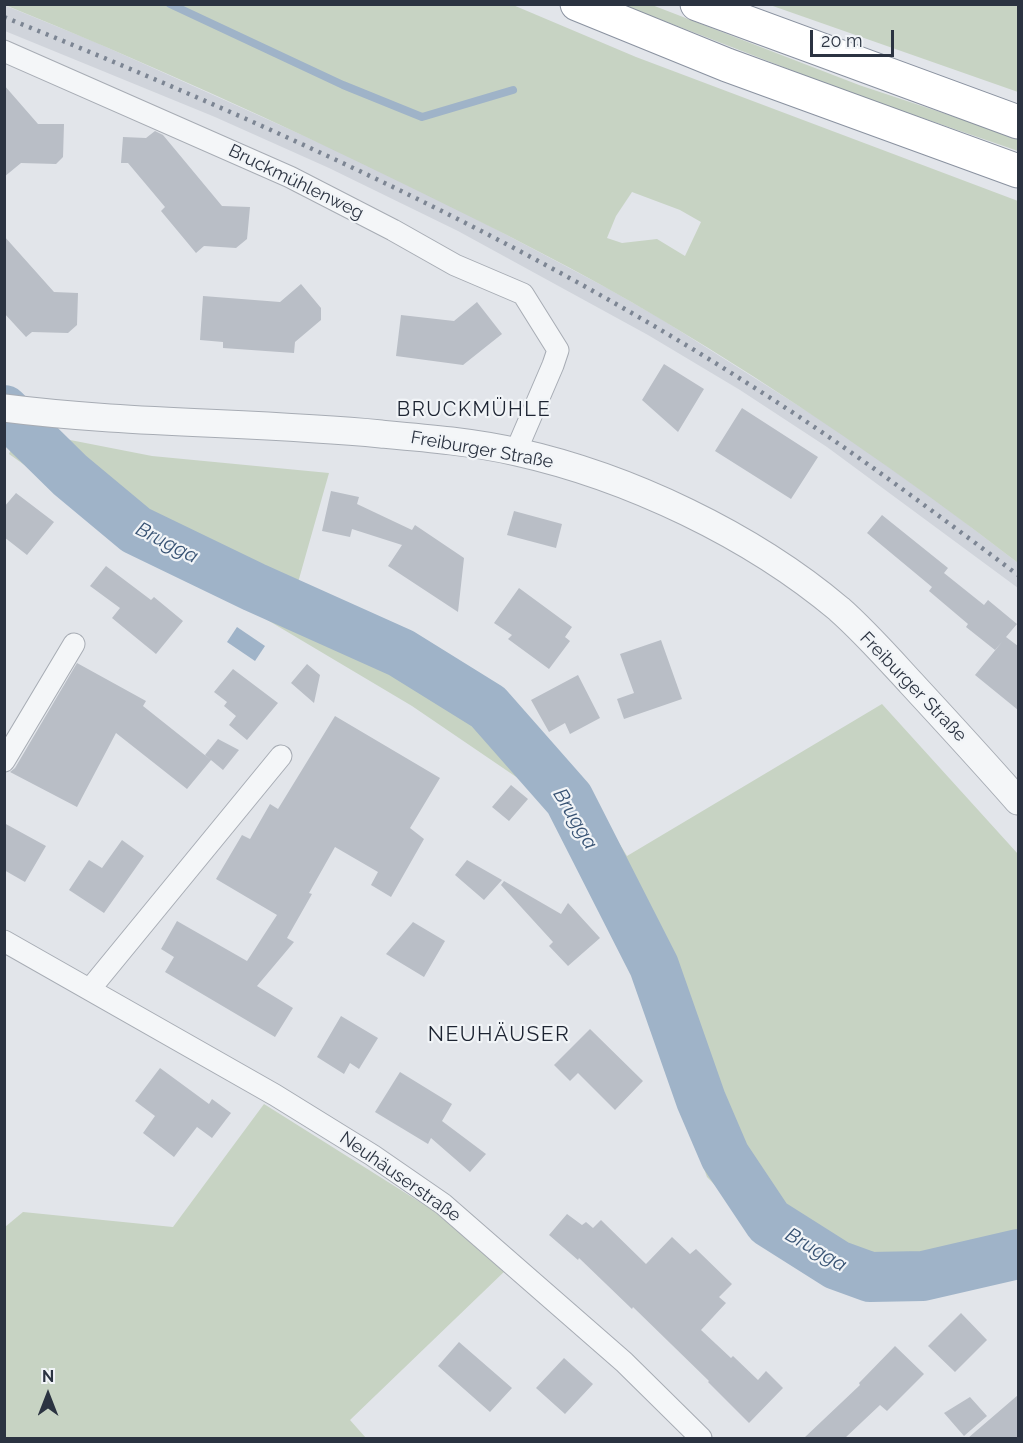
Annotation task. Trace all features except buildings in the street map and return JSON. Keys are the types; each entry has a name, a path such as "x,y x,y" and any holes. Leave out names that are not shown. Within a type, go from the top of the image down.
{"highway":[{"path":"577,4 727,65 1018,171"},
{"path":"697,4 1018,122"}],"street":[{"name":"Bruckmühlenweg","path":"4,51 290,177 393,230 454,265 523,294 558,350 516,452"},
{"name":"Freiburger Straße","path":"4,408 97,418 308,427 428,438 516,452 578,468 631,487 687,513 767,558 840,610 896,667 1018,801"},
{"path":"4,761 74,644"},
{"path":"90,989 281,756"},
{"name":"Neuhäuserstraße","path":"4,942 290,1104 372,1155 443,1204 624,1362 701,1438"}],"shaded area":[{"path":"4,5 95,42 340,152 469,215 661,319 837,430 937,501 1018,563 1018,588 827,447 740,390 648,335 458,231 329,168 215,117 5,31"}],"green space":[{"path":"5,5 513,5 636,57 1018,201 1018,563 932,498 799,406 708,348 601,285 477,220 313,140","holes":["632,192 680,210 701,222 685,256 657,239 622,243 607,238 616,216"]},
{"path":"623,5 652,5 859,85 1018,138 1018,151 853,94"},
{"path":"770,5 1018,5 1018,92"},
{"path":"17,434 65,439 152,456 329,473 297,586 384,623 450,660 497,699 561,762 605,820 627,856 882,704 1018,854 1018,1263 935,1285 849,1285 772,1243 707,1177 623,948 569,849 555,816 528,785 412,706 116,530 9,454"},
{"path":"264,1104 431,1209 507,1269 350,1420 366,1438 5,1438 5,1227 23,1212 173,1227"}],"water":[{"path":"237,627 265,646 255,661 227,642"}],"waterway":[{"path":"170,4 343,85 422,117 513,90"},
{"name":"Brugga","path":"4,410 70,475 136,530 254,587 401,653 488,707 569,799 654,966 701,1100 725,1156 769,1222 837,1265 870,1277 923,1276 1018,1254"}],"railway":[{"path":"4,17 290,139 384,183 569,277 782,405 885,476 1018,575"}],"district":[{"name":"BRUCKMÜHLE","path":"474,410"},
{"name":"NEUHÄUSER","path":"499,1035"}]}
